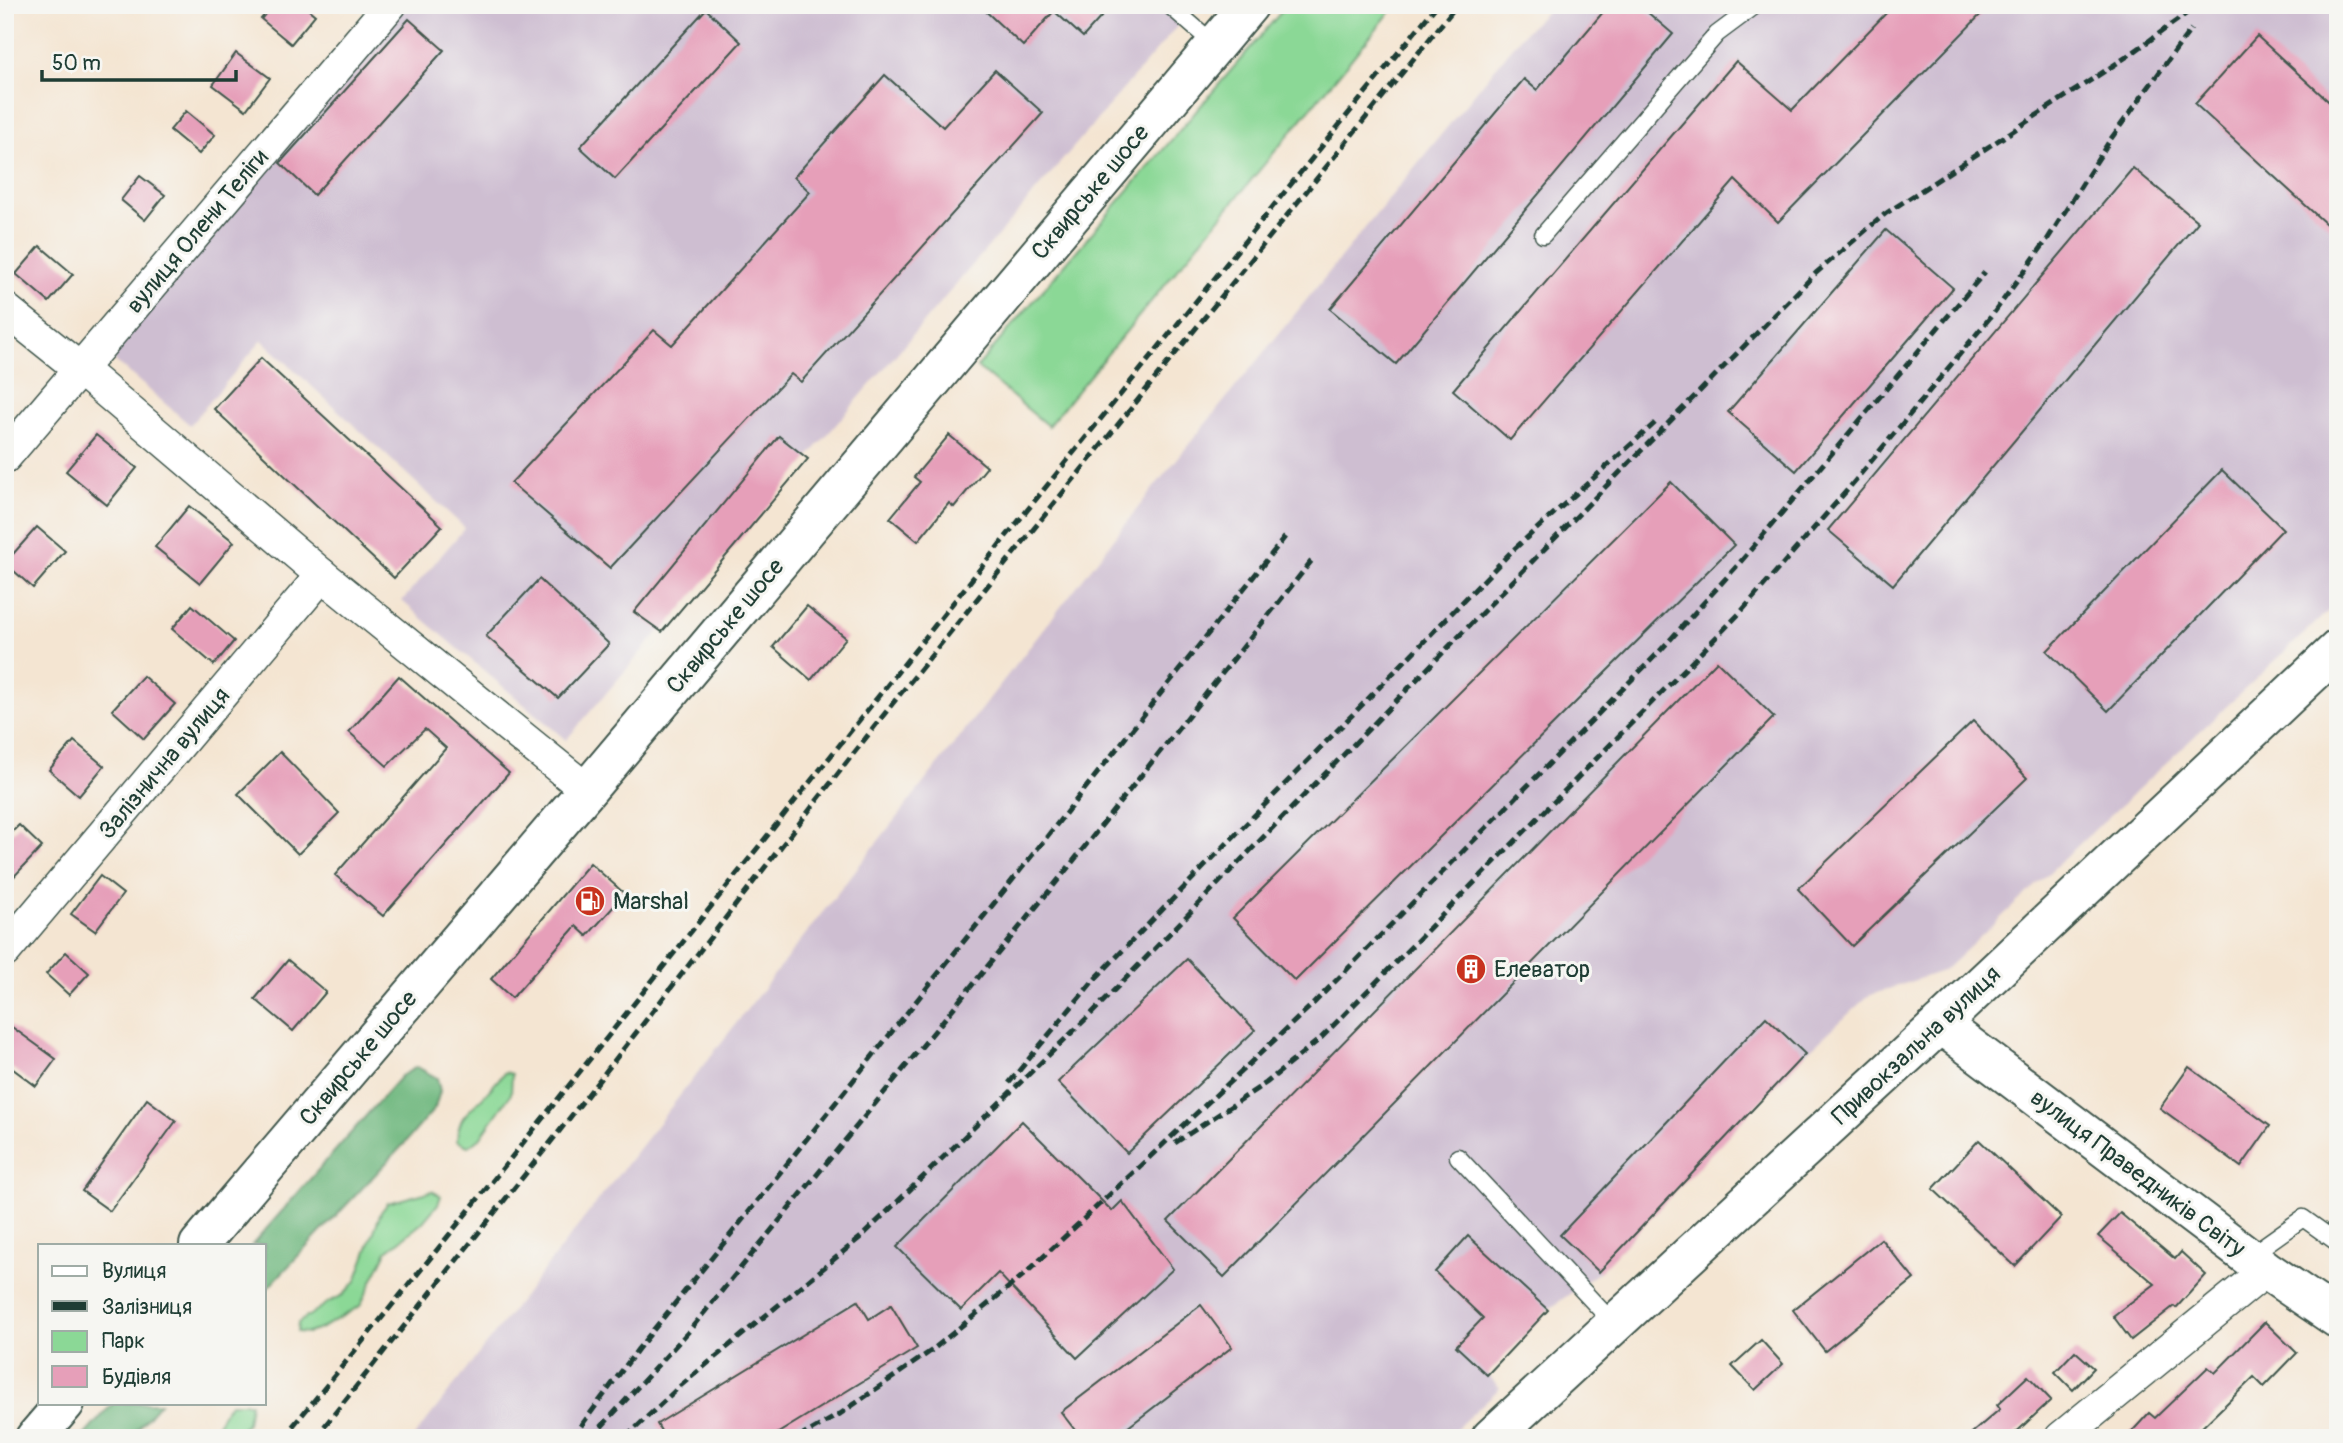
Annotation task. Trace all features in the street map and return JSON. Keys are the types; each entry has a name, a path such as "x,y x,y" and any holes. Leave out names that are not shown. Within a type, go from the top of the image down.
{"main road":[{"name":"Сквирське шосе","path":"200,1244 1249,5"},
{"name":"Привокзальна вулиця","path":"1491,1438 1940,1024 2338,649"},
{"name":"вулиця Праведників Світу","path":"1940,1024 2257,1263 2338,1319"},
{"path":"35,1438 64,1404"}],"street":[{"name":"вулиця Олени Теліги","path":"5,457 390,5"},
{"path":"5,309 322,575 587,790"},
{"name":"Залізнична вулиця","path":"5,951 322,575"},
{"path":"2061,1438 2257,1263"}],"lane":[{"path":"1169,5 1215,45"},
{"path":"1542,235 1717,34 1756,5"},
{"path":"1458,1157 1614,1324"},
{"path":"2257,1263 2303,1218 2338,1242"}],"shaded area":[{"path":"406,5 1157,5 1179,24 566,740 402,601 465,528 262,340 190,425 107,354"},
{"path":"1553,5 2338,5 2338,602 1945,970 1868,996 1805,1054 1599,1272 1548,1310 1487,1374 1500,1388 1446,1438 413,1438 1155,486 1523,34"}],"green space":[{"path":"1287,5 1396,5 1048,426 977,367"},
{"path":"417,1067 437,1078 440,1091 435,1108 266,1290 266,1244 253,1244 401,1076"},
{"path":"505,1072 512,1074 511,1094 480,1138 468,1146 457,1141 464,1116"},
{"path":"432,1191 441,1196 438,1204 422,1223 387,1251 360,1306 320,1329 308,1333 297,1332 298,1323 343,1295 356,1281 381,1212 388,1203"},
{"path":"112,1404 159,1404 130,1438 82,1438"},
{"path":"229,1404 250,1404 247,1423 234,1438 208,1438"}],"building":[{"path":"273,5 303,5 315,15 291,44 261,19"},
{"path":"979,5 1112,5 1083,37 1054,11 1023,46"},
{"path":"1609,5 1639,5 1673,34 1396,364 1330,309 1524,79 1537,90"},
{"path":"1894,5 1990,5 1778,222 1735,180 1510,440 1453,390 1736,61 1792,110"},
{"path":"706,9 741,42 615,179 580,147"},
{"path":"409,19 444,50 314,195 280,163"},
{"path":"2257,36 2338,110 2338,235 2195,104"},
{"path":"236,53 270,78 246,110 213,85"},
{"path":"995,70 1043,113 801,382 791,374 610,568 511,483 654,330 672,345 810,192 794,177 885,75 943,127"},
{"path":"186,111 215,135 199,154 170,130"},
{"path":"2133,168 2198,222 1893,585 1828,530"},
{"path":"140,176 165,195 145,220 121,200"},
{"path":"1886,230 1953,288 1796,471 1728,412"},
{"path":"40,246 73,274 49,302 16,274"},
{"path":"261,358 442,526 394,578 214,409"},
{"path":"96,435 137,468 107,505 66,471"},
{"path":"949,435 987,467 954,507 949,503 918,541 890,518 920,482 914,477"},
{"path":"779,436 808,459 662,632 634,612"},
{"path":"2222,470 2283,529 2108,711 2047,651"},
{"path":"1671,482 1734,545 1295,981 1233,918"},
{"path":"189,506 234,542 200,583 155,547"},
{"path":"37,527 65,551 33,588 5,563"},
{"path":"539,579 609,644 558,698 486,636"},
{"path":"192,605 234,641 214,665 172,629"},
{"path":"807,606 846,638 811,680 773,647"},
{"name":"Елеватор","path":"1717,661 1774,717 1224,1277 1168,1221"},
{"path":"143,676 175,704 144,739 112,710"},
{"path":"399,676 509,773 383,916 335,875 446,748 425,729 387,766 349,732"},
{"path":"1973,721 2027,778 1852,946 1798,889"},
{"path":"74,741 104,766 79,796 49,770"},
{"path":"280,752 339,813 298,854 238,794"},
{"path":"19,825 42,847 5,886 5,839"},
{"path":"590,863 625,894 587,936 576,926 512,998 491,979"},
{"path":"100,876 123,894 95,931 71,914"},
{"path":"66,952 89,973 69,995 46,974"},
{"path":"1187,959 1255,1030 1127,1153 1058,1082"},
{"path":"288,960 326,992 293,1031 255,999"},
{"path":"1766,1017 1805,1054 1599,1272 1560,1235"},
{"path":"5,1022 56,1059 36,1086 5,1063"},
{"path":"2189,1067 2270,1126 2241,1167 2160,1108"},
{"path":"147,1099 176,1121 110,1211 82,1191"},
{"path":"1022,1121 1112,1211 1122,1201 1173,1269 1077,1358 998,1273 961,1310 897,1247"},
{"path":"1979,1140 2061,1217 2015,1266 1933,1189"},
{"path":"2120,1213 2175,1259 2181,1252 2206,1275 2176,1308 2174,1306 2131,1340 2113,1316 2155,1284 2098,1236"},
{"path":"1468,1236 1548,1310 1487,1375 1456,1346 1483,1318 1435,1272"},
{"path":"1881,1239 1914,1279 1825,1351 1793,1310"},
{"path":"858,1301 869,1319 891,1305 917,1348 770,1438 665,1438 657,1424"},
{"path":"1201,1305 1232,1347 1114,1438 1081,1438 1061,1412"},
{"path":"2265,1322 2297,1353 2264,1387 2254,1377 2191,1438 2126,1438 2149,1413 2155,1418 2208,1367 2215,1373"},
{"path":"1761,1340 1783,1364 1755,1390 1732,1366"},
{"path":"2075,1351 2094,1368 2073,1390 2055,1372"},
{"path":"2028,1376 2051,1400 2010,1438 1966,1438 2000,1409 1997,1405"}],"railway":[{"path":"283,1438 1437,5"},
{"path":"315,1438 554,1138 893,703 1457,5"},
{"path":"625,1438 679,1387 861,1237 1092,1013 1816,273 1885,214 2131,54 2198,5"},
{"path":"1175,1143 1266,1083 1321,1038 1739,614 1849,488 1993,314 2047,240 2110,140 2191,29"},
{"path":"798,1438 840,1414 931,1351 1026,1273 1314,1003 1659,652 1737,566 1985,272"},
{"path":"1009,1083 1093,981 1512,551 1655,423"},
{"path":"572,1438 638,1349 1285,537"},
{"path":"591,1438 689,1331 1063,874 1313,559"}],"place":[{"name":"Marshal","path":"590,901"},
{"name":"Елеватор","path":"1471,969"}]}
